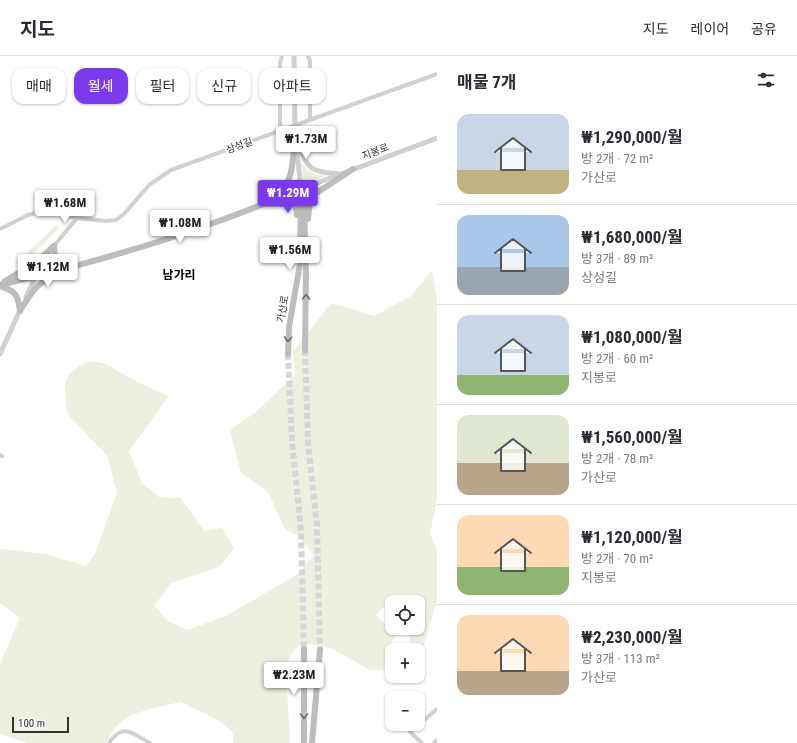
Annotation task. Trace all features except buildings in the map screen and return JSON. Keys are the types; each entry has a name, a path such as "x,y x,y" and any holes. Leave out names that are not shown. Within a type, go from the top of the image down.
{"main road":[{"path":"277,198 285,189 289,181 295,129"},
{"path":"302,242 312,198 317,192 353,169"},
{"name":"지봉로","path":"0,285 76,266 159,241 217,222 301,189"},
{"name":"가산로","path":"288,354 289,327 300,264 302,242 304,200 301,189"},
{"path":"261,205 287,204 294,206 297,211 302,242"},
{"name":"가산로","path":"302,242 306,273 305,350"},
{"path":"54,246 55,256 60,262 76,266"},
{"path":"0,285 35,263 54,246"},
{"path":"20,311 31,292 40,283 45,279 76,266"},
{"path":"0,285 11,289 14,292 20,311"},
{"path":"304,649 304,743"},
{"path":"312,743 320,650"}],"street":[{"path":"280,131 280,62 282,56"},
{"path":"308,56 310,61 310,120"},
{"path":"294,57 295,129 301,189"},
{"name":"상성길","path":"0,229 28,215 40,212 52,212 77,218 106,221 116,220 124,214 149,185 164,174 280,131 295,129 310,120 437,74"},
{"path":"295,129 306,164 312,169 322,172 340,174"},
{"name":"지봉로","path":"301,189 437,138"},
{"path":"0,354 36,276 54,246 77,218"},
{"path":"422,743 410,732 437,709"},
{"path":"109,743 116,734 123,730 128,730 150,743"},
{"path":"434,743 437,740"}],"green space":[{"path":"301,161 305,168 311,172 326,176 304,185"},
{"path":"56,225 59,228 25,261 24,256"},
{"path":"432,270 437,300 437,499 430,534 437,550 437,601 424,643 409,643 410,635 425,635 425,595 385,595 385,606 375,615 385,623 385,635 396,635 391,643 385,643 385,670 370,670 333,649 312,644 301,645 295,649 290,656 286,668 290,743 233,743 233,734 226,726 207,714 180,702 144,711 128,718 114,729 106,743 27,743 0,734 0,664 20,618 0,603 0,549 46,554 86,566 96,552 117,493 107,455 67,414 65,384 69,374 78,367 90,361 106,364 135,381 169,396 129,451 142,483 159,497 181,498 204,531 222,528 234,548 219,567 171,583 154,606 168,621 188,630 228,615 295,576 314,556 299,536 285,529 268,492 241,473 230,430 256,412 295,375 293,352 331,303 374,316 411,296"}],"tunnel":[{"path":"305,350 308,442 317,526 320,650"},
{"path":"288,354 292,441 301,530 304,649"}],"district":[{"name":"남가리","path":"179,275"}]}
